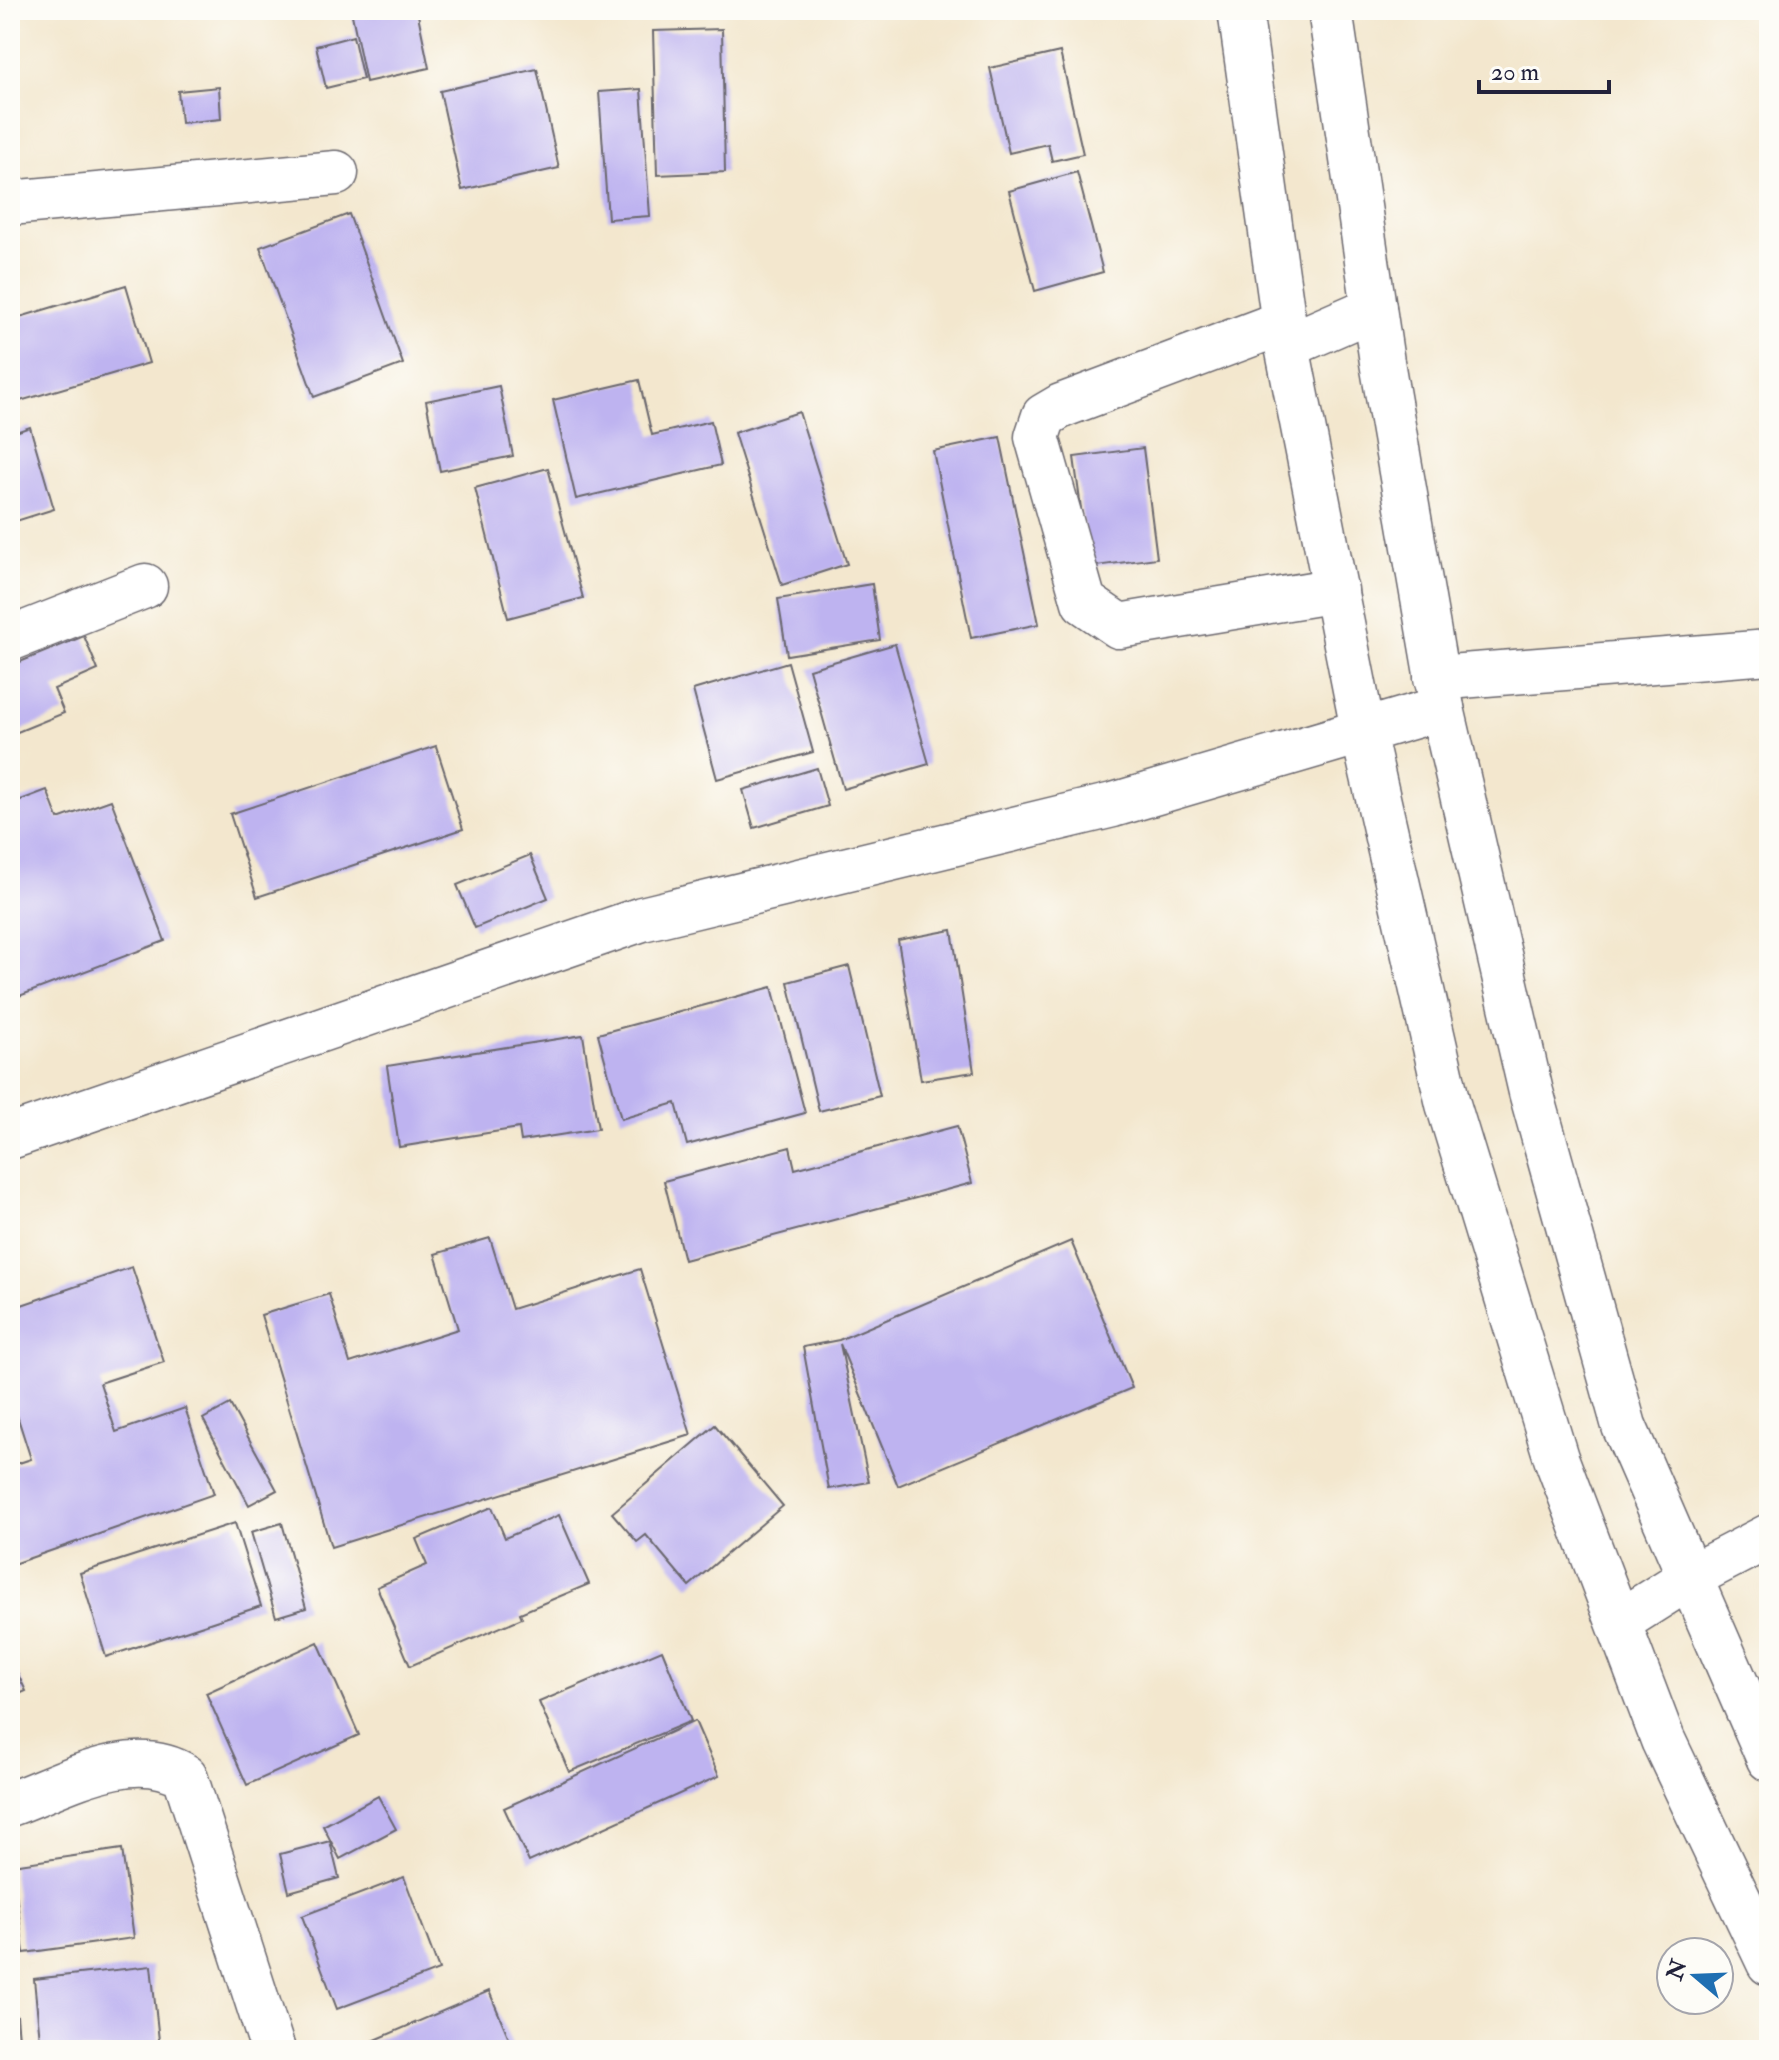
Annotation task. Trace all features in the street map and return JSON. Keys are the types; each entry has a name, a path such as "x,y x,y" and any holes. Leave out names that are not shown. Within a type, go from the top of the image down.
{"main road":[{"path":"1240,10 1286,334 1364,731 1448,1104 1556,1458 1663,1740 1769,1963"},
{"path":"1330,10 1374,308 1439,693 1531,1092 1624,1426 1769,1759"},
{"path":"10,203 336,173"},
{"path":"1336,590 1119,626 1084,602 1037,437 1044,416 1061,406 1374,308"},
{"path":"10,639 145,586"},
{"path":"10,1137 642,919 1113,805 1364,731 1439,693 1769,652"},
{"path":"1619,1622 1690,1577 1769,1536"},
{"path":"10,1804 118,1766 166,1764 185,1776 273,2050"}],"building":[{"path":"351,10 417,10 429,68 366,82"},
{"path":"722,29 725,172 657,175 653,31"},
{"path":"353,36 363,79 326,88 316,46"},
{"path":"1060,52 1083,154 1052,161 1048,144 1009,153 990,68"},
{"path":"537,69 559,168 462,190 440,91"},
{"path":"219,87 221,119 181,123 178,91"},
{"path":"641,89 650,216 608,219 599,92"},
{"path":"1077,172 1103,272 1035,291 1009,191"},
{"path":"349,214 403,364 314,397 260,247"},
{"path":"126,285 149,363 10,404 10,320"},
{"path":"639,380 652,435 711,421 721,465 576,499 553,400"},
{"path":"499,386 513,456 440,471 426,401"},
{"path":"799,412 847,564 782,585 734,433"},
{"path":"30,427 54,509 10,523 10,434"},
{"path":"1000,437 1039,624 971,638 933,451"},
{"path":"1143,448 1157,558 1089,567 1074,457"},
{"path":"548,468 583,598 508,618 475,488"},
{"path":"872,584 880,640 787,655 778,599"},
{"path":"84,636 98,670 54,689 64,713 10,735 10,666"},
{"path":"895,644 929,764 843,789 809,669"},
{"path":"788,662 813,752 717,779 693,690"},
{"path":"436,746 463,829 257,897 230,814"},
{"path":"817,768 828,806 754,828 743,790"},
{"path":"47,790 58,819 111,800 165,941 14,998 10,987 10,804"},
{"path":"530,855 548,898 475,928 457,885"},
{"path":"952,930 974,1072 921,1080 898,940"},
{"path":"849,966 880,1096 819,1111 788,982"},
{"path":"772,987 805,1113 687,1145 676,1103 621,1119 598,1034"},
{"path":"583,1035 598,1129 521,1141 519,1128 399,1147 387,1066"},
{"path":"957,1126 972,1183 684,1260 664,1181 790,1147 795,1169"},
{"path":"490,1238 512,1309 640,1269 691,1435 331,1547 261,1315 329,1294 350,1363 458,1329 435,1254"},
{"path":"1071,1241 1132,1388 898,1486 840,1344 869,1482 829,1489 803,1347 839,1340"},
{"path":"132,1267 164,1362 100,1383 116,1432 185,1408 214,1494 10,1565 10,1466 31,1459 15,1409 10,1410 10,1309"},
{"path":"230,1404 277,1490 249,1505 203,1419"},
{"path":"715,1425 783,1506 689,1586 646,1535 637,1542 612,1513"},
{"path":"492,1507 505,1538 559,1515 589,1584 520,1613 522,1618 410,1666 377,1587 427,1565 416,1539"},
{"path":"235,1523 261,1606 106,1657 80,1573"},
{"path":"282,1523 306,1608 276,1617 251,1532"},
{"path":"318,1642 359,1735 247,1785 206,1693"},
{"path":"662,1650 691,1721 569,1772 539,1702"},
{"path":"10,1658 26,1691 10,1698"},
{"path":"695,1721 719,1776 529,1862 504,1808"},
{"path":"378,1796 396,1829 340,1859 323,1826"},
{"path":"330,1841 339,1878 289,1892 280,1854"},
{"path":"122,1849 134,1938 24,1953 12,1865"},
{"path":"404,1877 439,1970 337,2009 302,1916"},
{"path":"151,1966 160,2050 41,2050 34,1979"},
{"path":"489,1991 514,2050 352,2050"},
{"path":"10,2016 17,2016 20,2050 10,2050"}]}
